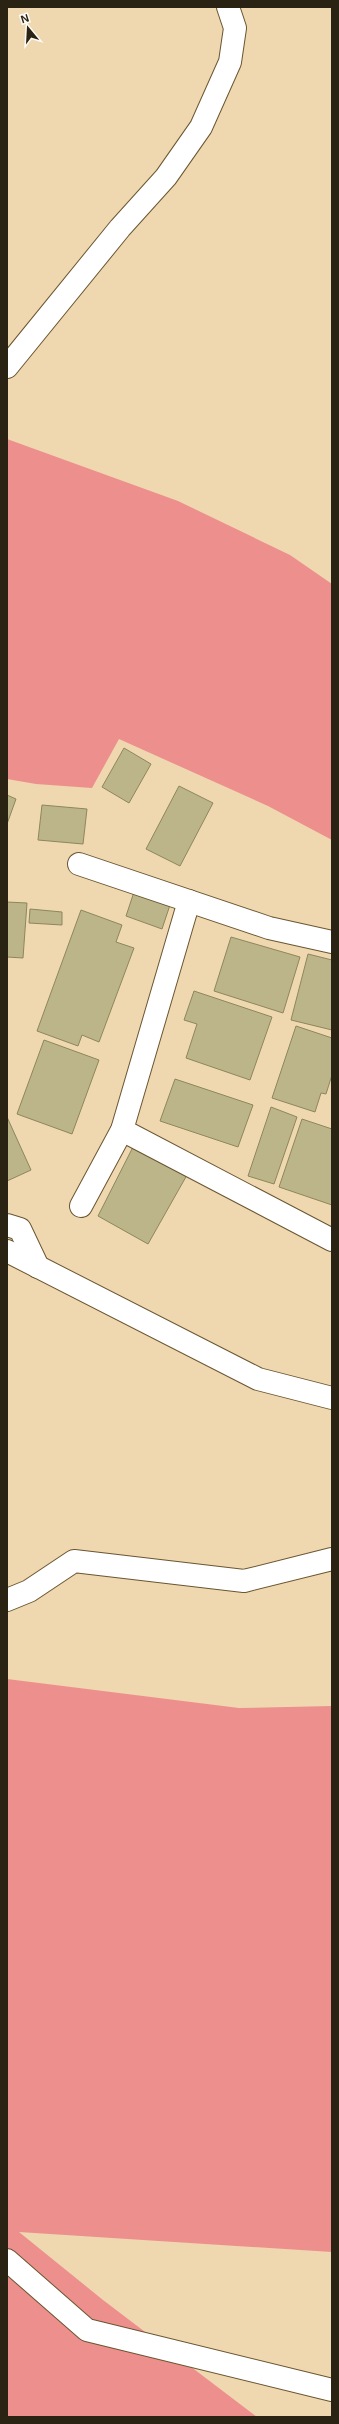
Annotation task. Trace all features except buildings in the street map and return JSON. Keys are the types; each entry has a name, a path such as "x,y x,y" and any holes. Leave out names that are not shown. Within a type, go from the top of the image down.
{"street":[{"path":"7,366 120,228 166,177 201,127 230,62 235,28 228,7"},
{"path":"79,864 268,928 332,942"},
{"path":"81,1206 122,1130 189,901"},
{"path":"122,1130 332,1240"},
{"path":"7,1225 20,1229 38,1267"},
{"path":"7,1251 258,1379 332,1398"},
{"path":"7,1600 29,1591 74,1561 244,1581 332,1559"},
{"path":"7,2260 86,2330 332,2390"}],"shaded area":[{"path":"7,439 178,501 290,555 332,584 332,840 268,806 119,739 92,788 36,784 7,779"},
{"path":"7,1679 239,1708 332,1706 332,2252 19,2232 103,2300 257,2417 7,2417"}]}
